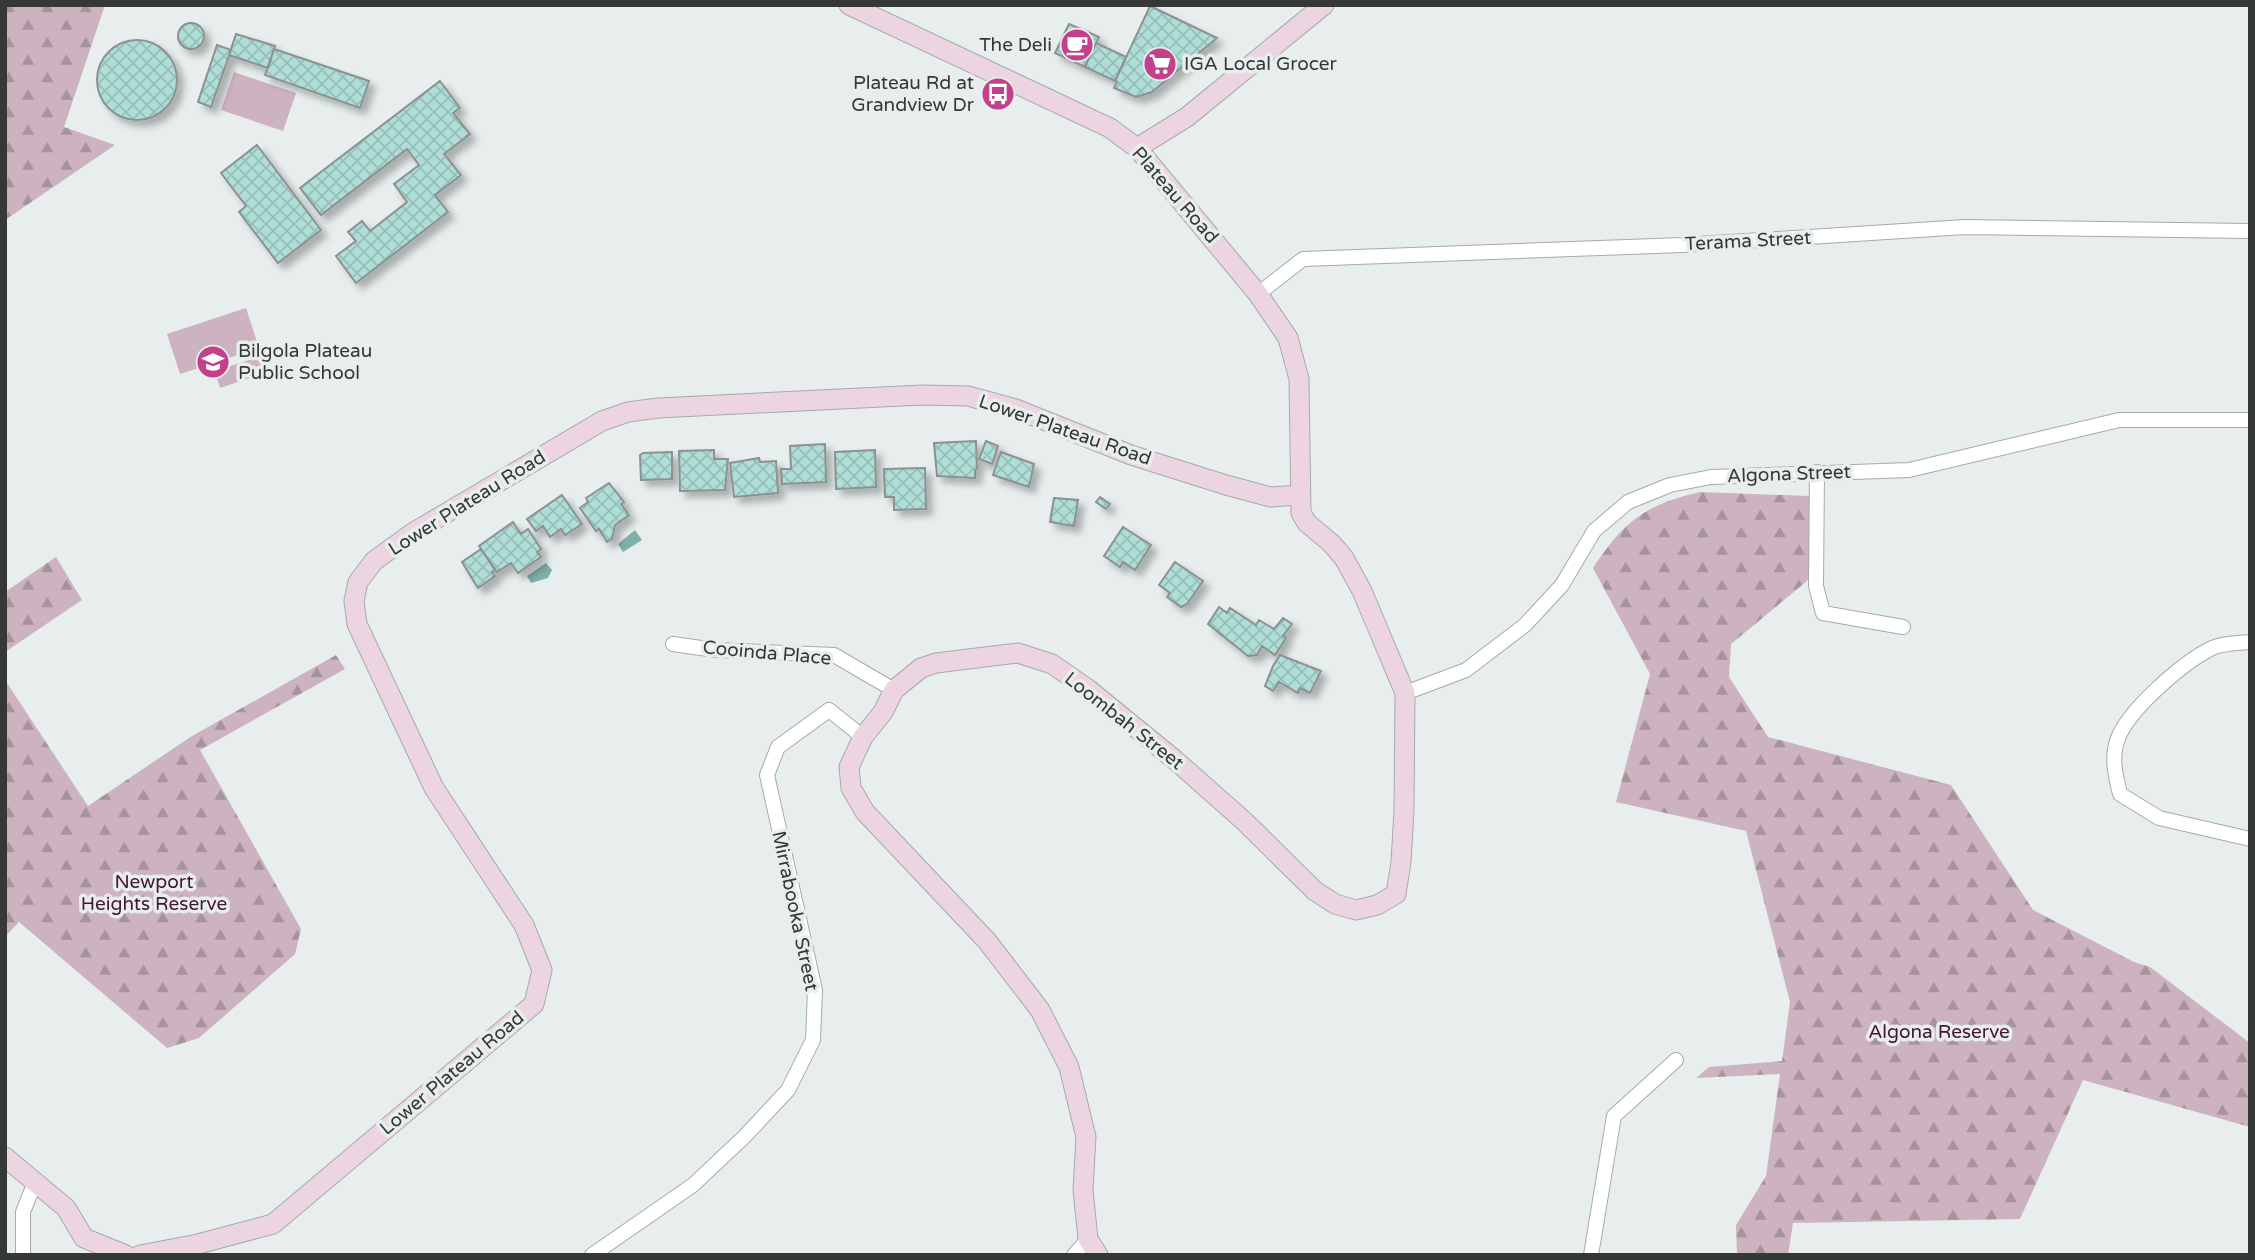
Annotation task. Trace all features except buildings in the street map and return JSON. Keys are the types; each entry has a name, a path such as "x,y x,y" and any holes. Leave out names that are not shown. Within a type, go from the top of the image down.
{"street":[{"name":"Plateau Road","path":"849,5 1110,128 1137,148 1258,294 1288,338 1299,379 1299,495"},
{"path":"1137,148 1186,117 1324,5"},
{"name":"Terama Street","path":"1258,294 1303,259 1695,244 1965,227 2250,231"},
{"name":"Lower Plateau Road","path":"140,1255 198,1244 273,1224 534,1004 542,970 524,925 434,788 356,624 354,601 358,582 374,561 414,532 602,421 628,412 658,408 922,395 968,396 1016,409 1131,455 1226,485 1271,497 1299,495"},
{"name":"Algona Street","path":"1405,693 1466,670 1525,625 1562,585 1594,531 1628,502 1670,485 1712,477 1909,470 2119,420 2250,420"},
{"path":"1816,472 1816,586 1823,613 1903,627"},
{"name":"Loombah Street","path":"1093,1247 1083,1190 1086,1136 1069,1067 1040,1010 987,941 865,812 851,789 849,767 863,737 883,712 894,690 921,668 936,663 1018,653 1052,664 1088,689 1175,760 1273,848 1315,891 1335,904 1356,910 1377,905 1396,894 1404,810 1405,693 1362,591 1344,558 1307,523 1301,513 1299,495"},
{"path":"2250,642 2215,646 2182,666 2126,724 2116,742 2113,769 2120,794 2159,818 2250,839"},
{"name":"Cooinda Place","path":"673,644 715,650 834,655 894,690"},
{"name":"Mirrabooka Street","path":"592,1255 693,1185 744,1137 788,1090 813,1040 815,990 767,775 778,747 829,710 863,737"},
{"path":"1591,1255 1614,1116 1676,1060"},
{"path":"5,1157 66,1208 84,1238 126,1255"},
{"path":"23,1255 23,1212 35,1182"},
{"path":"1074,1255 1093,1247"}],"green space":[{"path":"5,5 105,5 64,127 115,145 5,220"},
{"path":"234,72 296,93 283,131 221,110"},
{"path":"246,308 259,348 180,374 167,334"},
{"path":"261,356 267,372 220,388 215,371"},
{"name":"Algona Reserve","path":"1700,492 1809,496 1821,506 1821,565 1807,581 1731,644 1729,677 1768,737 1951,785 2033,910 2134,962 2150,967 2250,1043 2250,1127 2083,1080 2020,1219 1793,1223 1788,1255 1737,1255 1736,1225 1766,1176 1780,1074 1696,1078 1709,1067 1782,1061 1790,1002 1746,831 1616,802 1650,674 1593,568 1615,538 1638,517 1664,503"},
{"path":"56,557 82,600 5,652 5,592"},
{"name":"Newport Heights Reserve","path":"336,655 345,669 200,750 301,929 295,954 199,1038 167,1048 19,922 5,937 5,680 88,806 192,736"}],"water":[{"path":"635,530 642,540 623,552 618,544"},
{"path":"546,563 552,570 548,578 531,583 527,576"}],"place":[{"name":"The Deli","path":"1077,45"},
{"name":"IGA Local Grocer","path":"1160,64"},
{"name":"Plateau Rd at Grandview Dr","path":"998,94"},
{"name":"Bilgola Plateau Public School","path":"213,362"}]}
